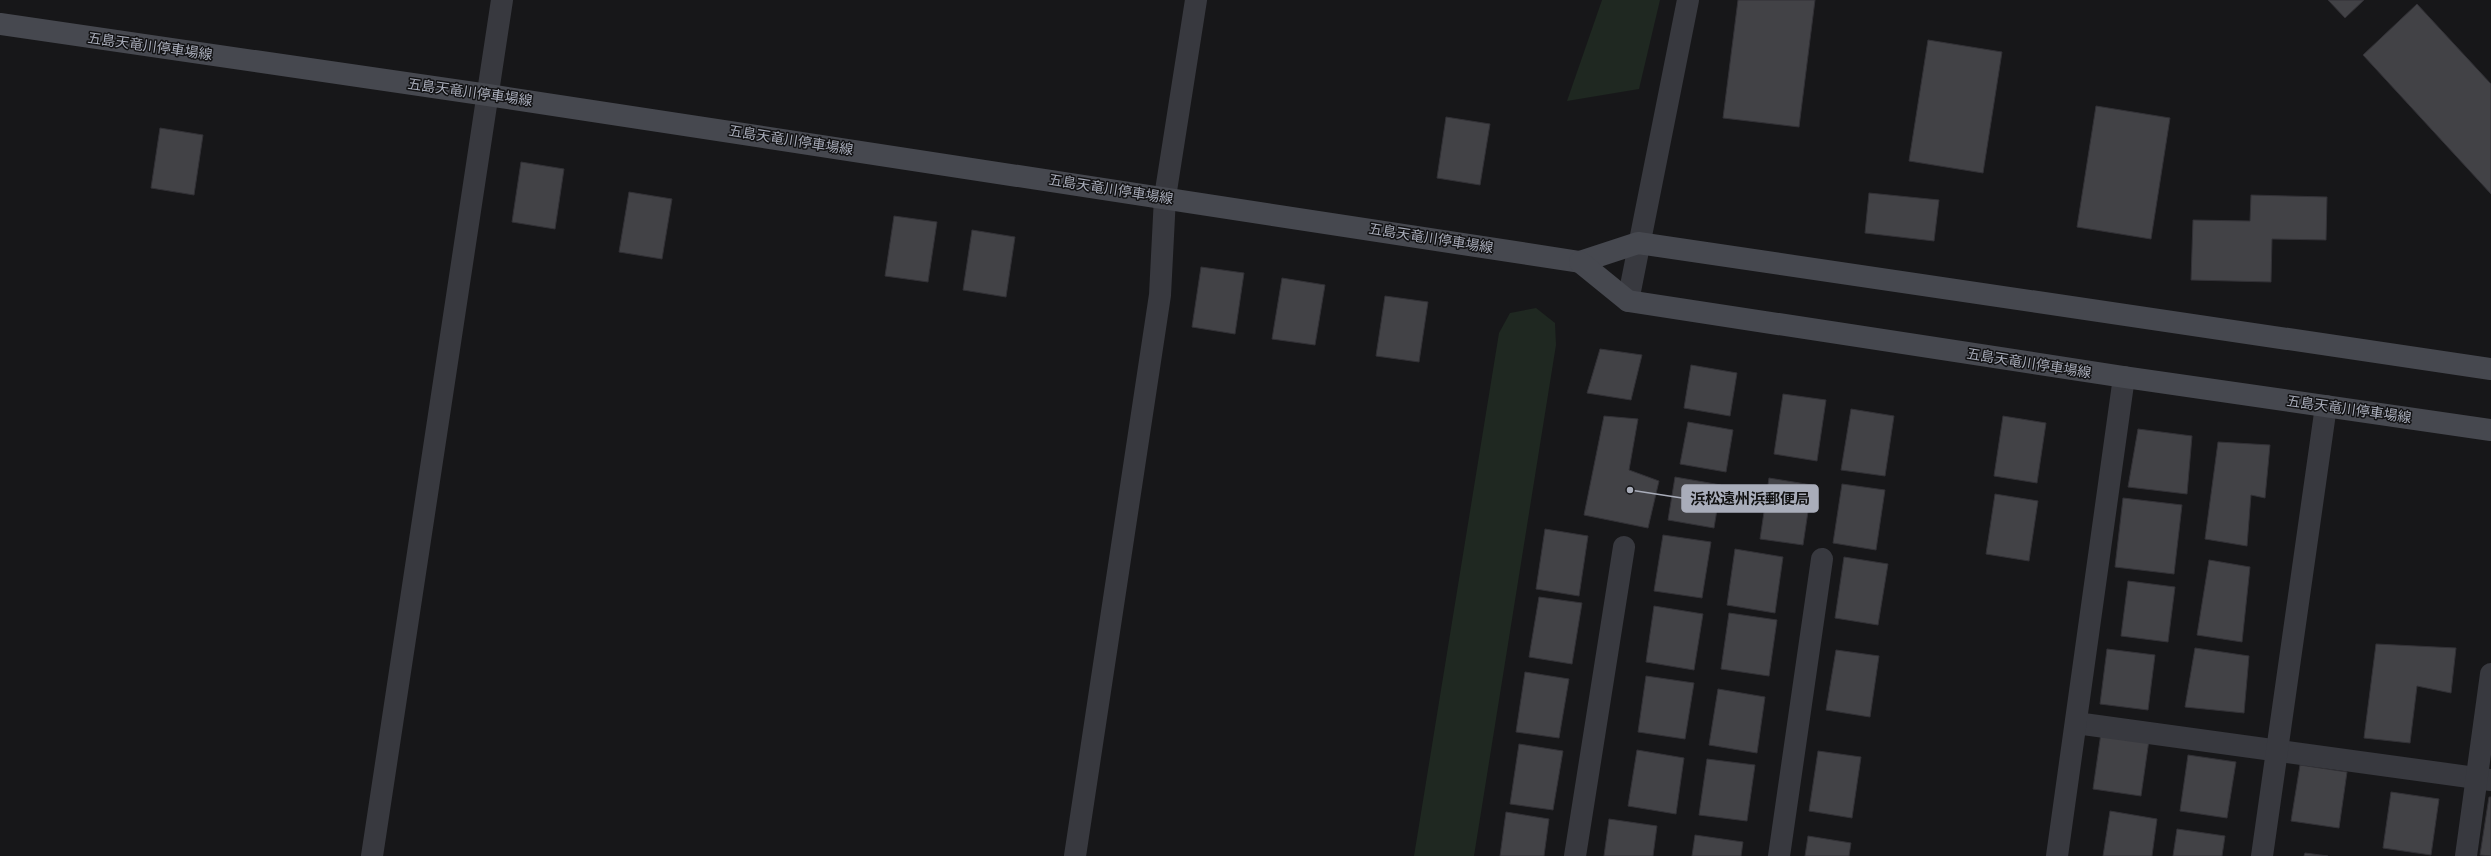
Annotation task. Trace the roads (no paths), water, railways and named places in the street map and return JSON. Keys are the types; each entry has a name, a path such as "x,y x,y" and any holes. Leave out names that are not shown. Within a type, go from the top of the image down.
{"main road":[{"name":"五島天竜川停車場線","path":"0,24 488,95 1165,197 1580,262 1638,243 2491,369"},
{"path":"1580,262 1628,301"},
{"name":"五島天竜川停車場線","path":"1628,301 2124,377 2491,430"}],"street":[{"path":"372,856 502,0"},
{"path":"1074,856 1160,294 1165,197 1196,0"},
{"path":"1628,301 1638,243 1688,0"},
{"path":"2058,856 2124,377"},
{"path":"2262,856 2326,406"},
{"path":"1575,856 1624,548"},
{"path":"1779,856 1822,559"},
{"path":"2466,856 2484,779 2491,674"},
{"path":"2076,723 2484,779"}],"place":[{"name":"浜松遠州浜郵便局","path":"1630,490"}]}
